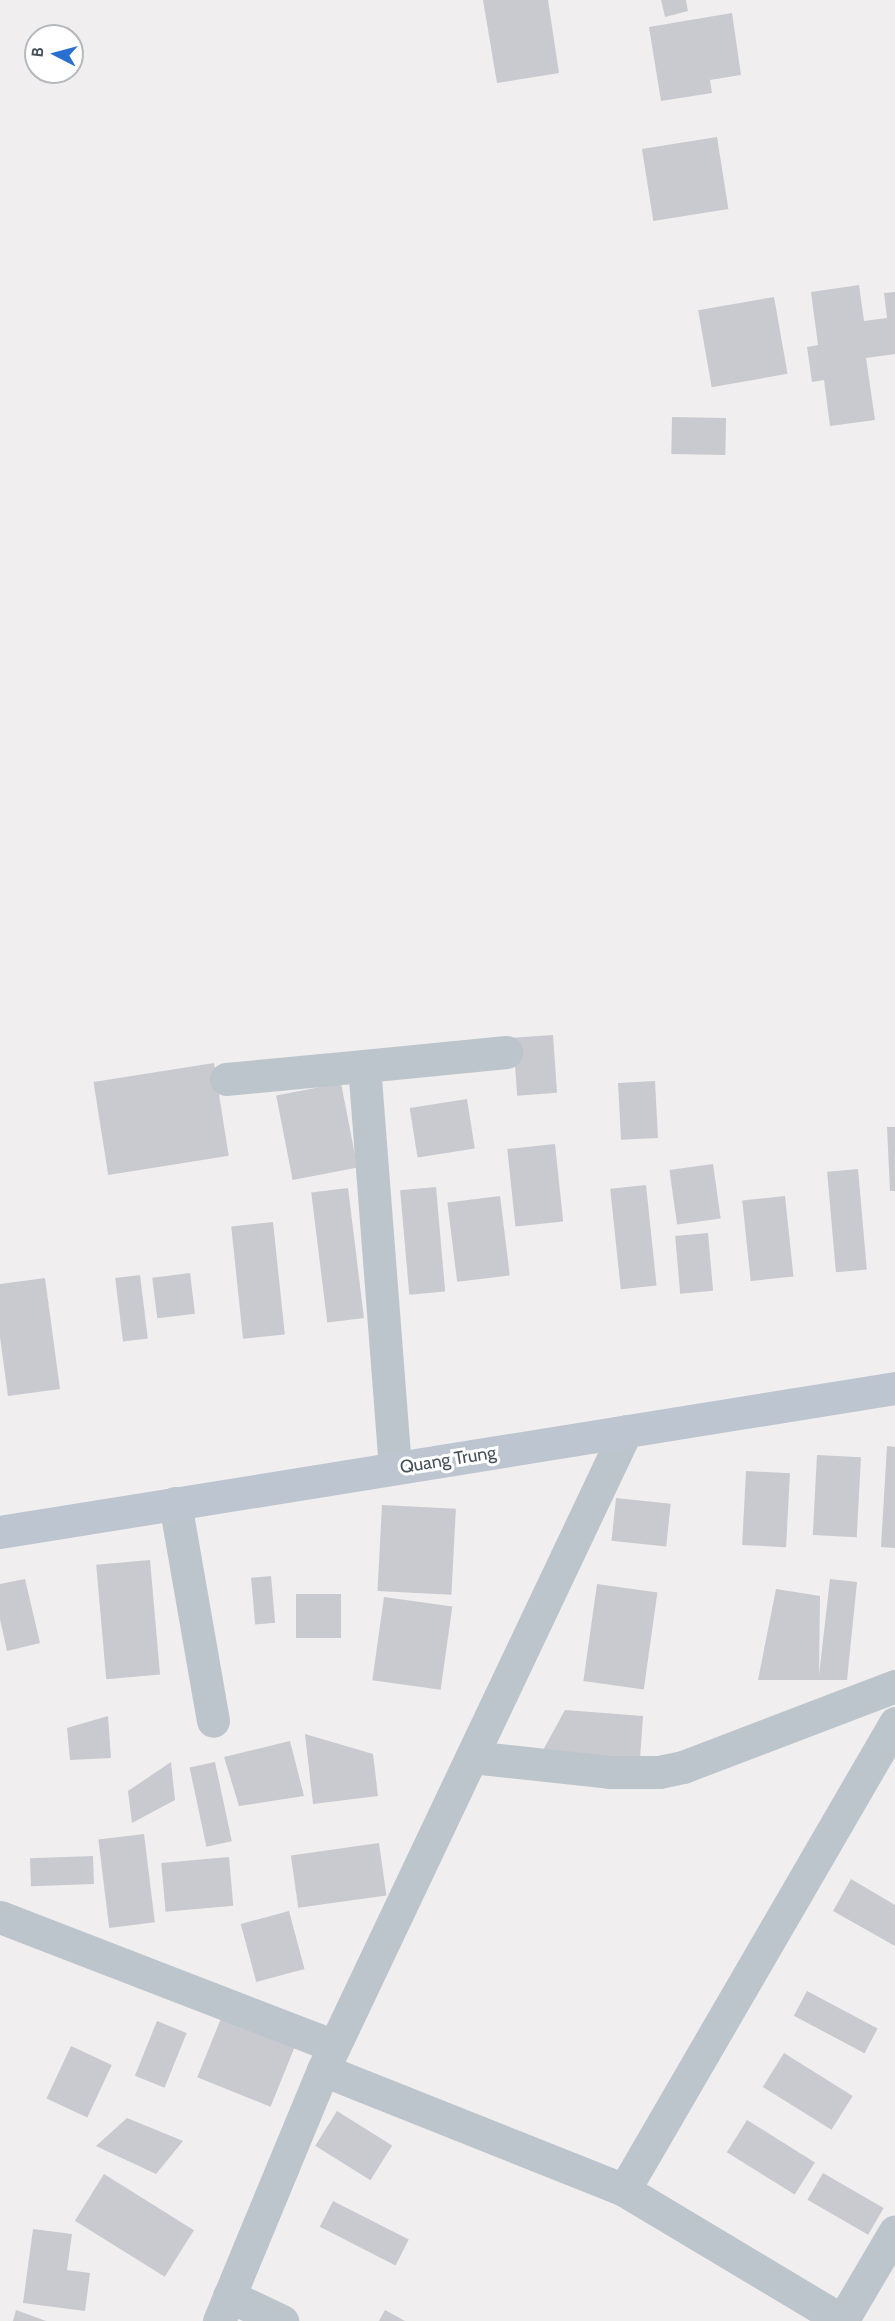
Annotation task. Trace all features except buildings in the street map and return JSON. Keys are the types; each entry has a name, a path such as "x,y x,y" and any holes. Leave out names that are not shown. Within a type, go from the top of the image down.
{"main road":[{"name":"Quang Trung","path":"0,1532 895,1388"}],"street":[{"path":"226,1079 506,1052"},
{"path":"364,1066 395,1468"},
{"path":"282,2321 224,2309 328,2058 626,1431"},
{"path":"176,1503 213,1721"},
{"path":"472,1757 609,1772 659,1772 683,1767 895,1686"},
{"path":"624,2190 895,1724"},
{"path":"0,1917 328,2058 624,2190 843,2321 895,2231"}]}
